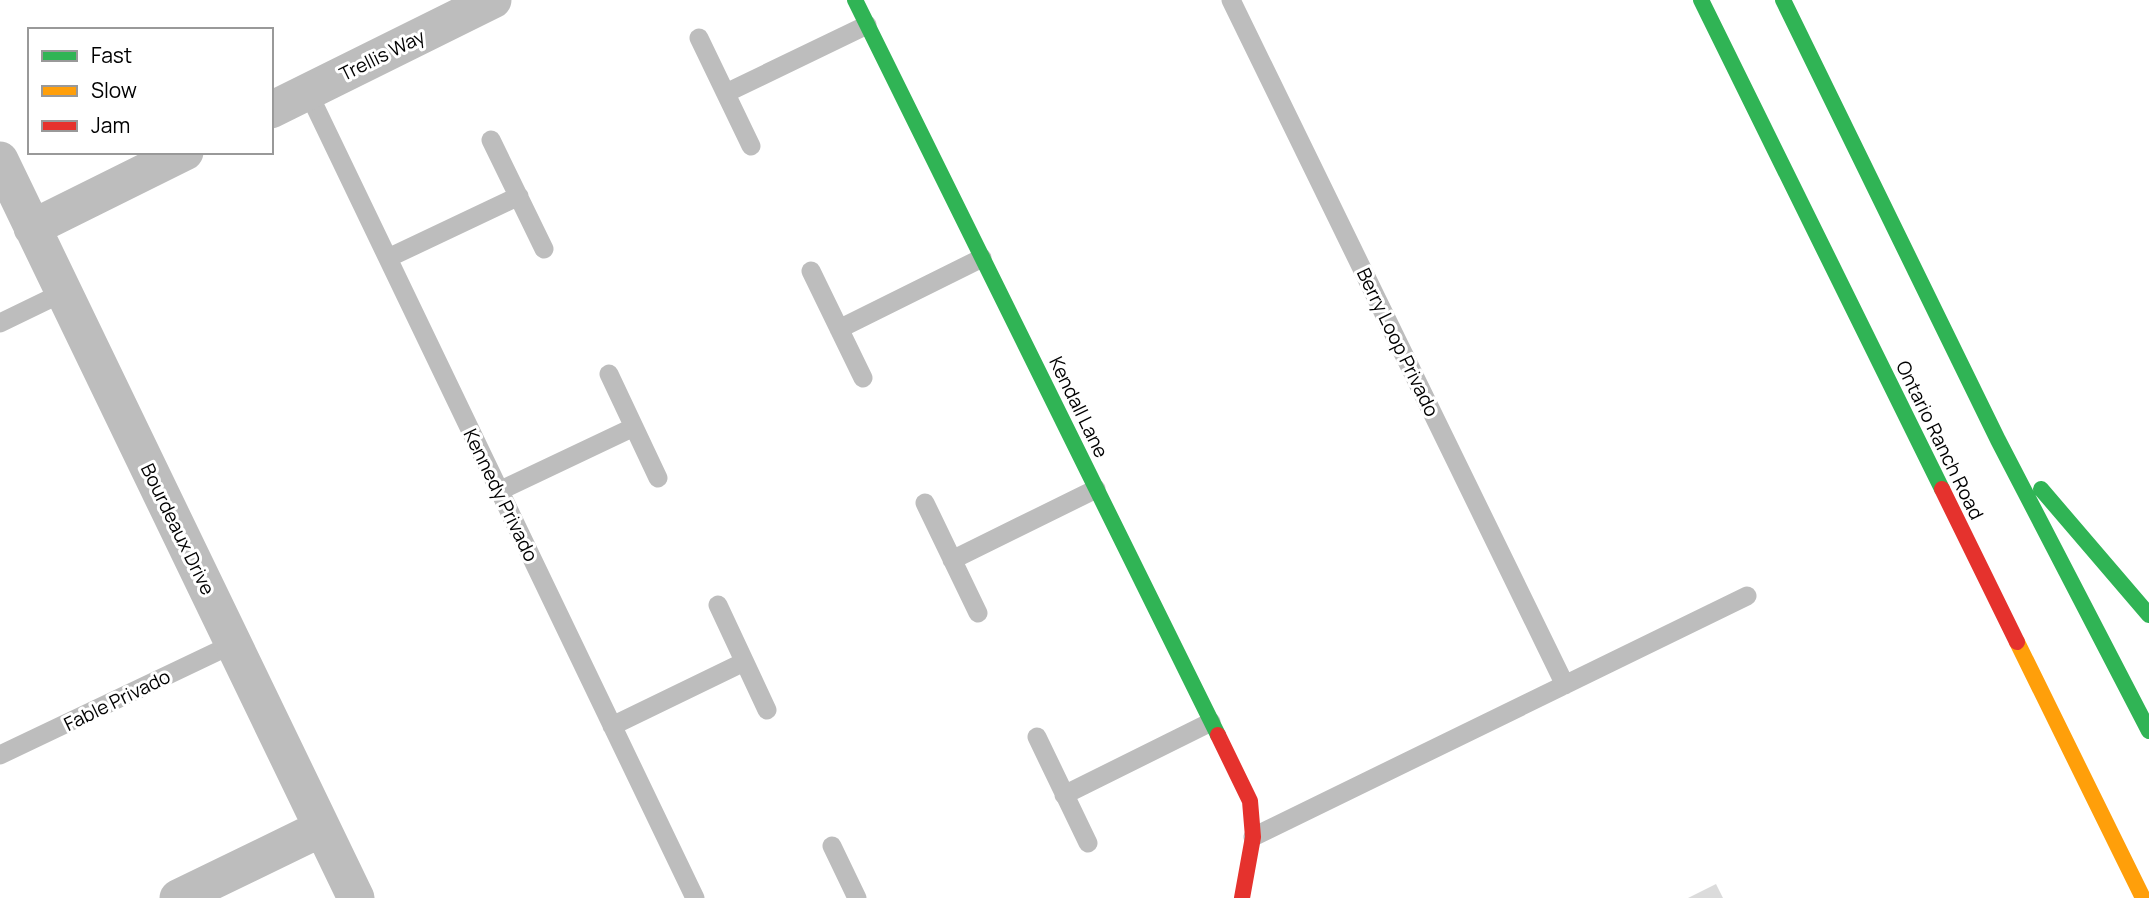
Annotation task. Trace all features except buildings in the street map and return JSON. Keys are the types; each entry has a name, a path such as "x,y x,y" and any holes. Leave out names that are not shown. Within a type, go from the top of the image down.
{"main road":[{"name":"Kendall Lane","path":"855,0 1250,801 1253,836 1242,898"},
{"name":"Ontario Ranch Road","path":"1701,0 2143,898"},
{"path":"1783,0 1998,440 2149,731"},
{"path":"1998,440 2149,615"}],"street":[{"name":"Trellis Way","path":"273,109 493,0"},
{"path":"32,228 181,154"},
{"name":"Bourdeaux Drive","path":"0,160 356,898"},
{"path":"178,898 322,828"}],"lane":[{"name":"Berry Loop Privado","path":"1231,0 1565,685"},
{"path":"726,93 867,25"},
{"path":"699,38 751,146"},
{"name":"Kennedy Privado","path":"308,92 695,898"},
{"path":"491,140 544,249"},
{"path":"388,258 519,196"},
{"path":"839,329 982,258"},
{"path":"811,271 863,378"},
{"path":"0,323 64,292"},
{"path":"609,373 658,478"},
{"path":"499,491 634,427"},
{"path":"952,560 1096,489"},
{"path":"925,503 978,612"},
{"path":"1253,836 1747,596"},
{"path":"718,606 767,710"},
{"name":"Fable Privado","path":"0,755 233,644"},
{"path":"612,726 744,662"},
{"path":"1064,795 1211,722"},
{"path":"1037,737 1088,843"},
{"path":"832,846 853,896"}],"traffic: fast":[{"path":"855,0 1218,735"},
{"path":"1701,0 1942,489"},
{"path":"1783,0 1998,440 2149,731"},
{"path":"2041,489 2149,615"}],"traffic: slow":[{"path":"2017,642 2143,898"}],"traffic: jam":[{"path":"1942,489 2017,642"},
{"path":"1218,735 1250,801 1253,837 1242,898"}]}
